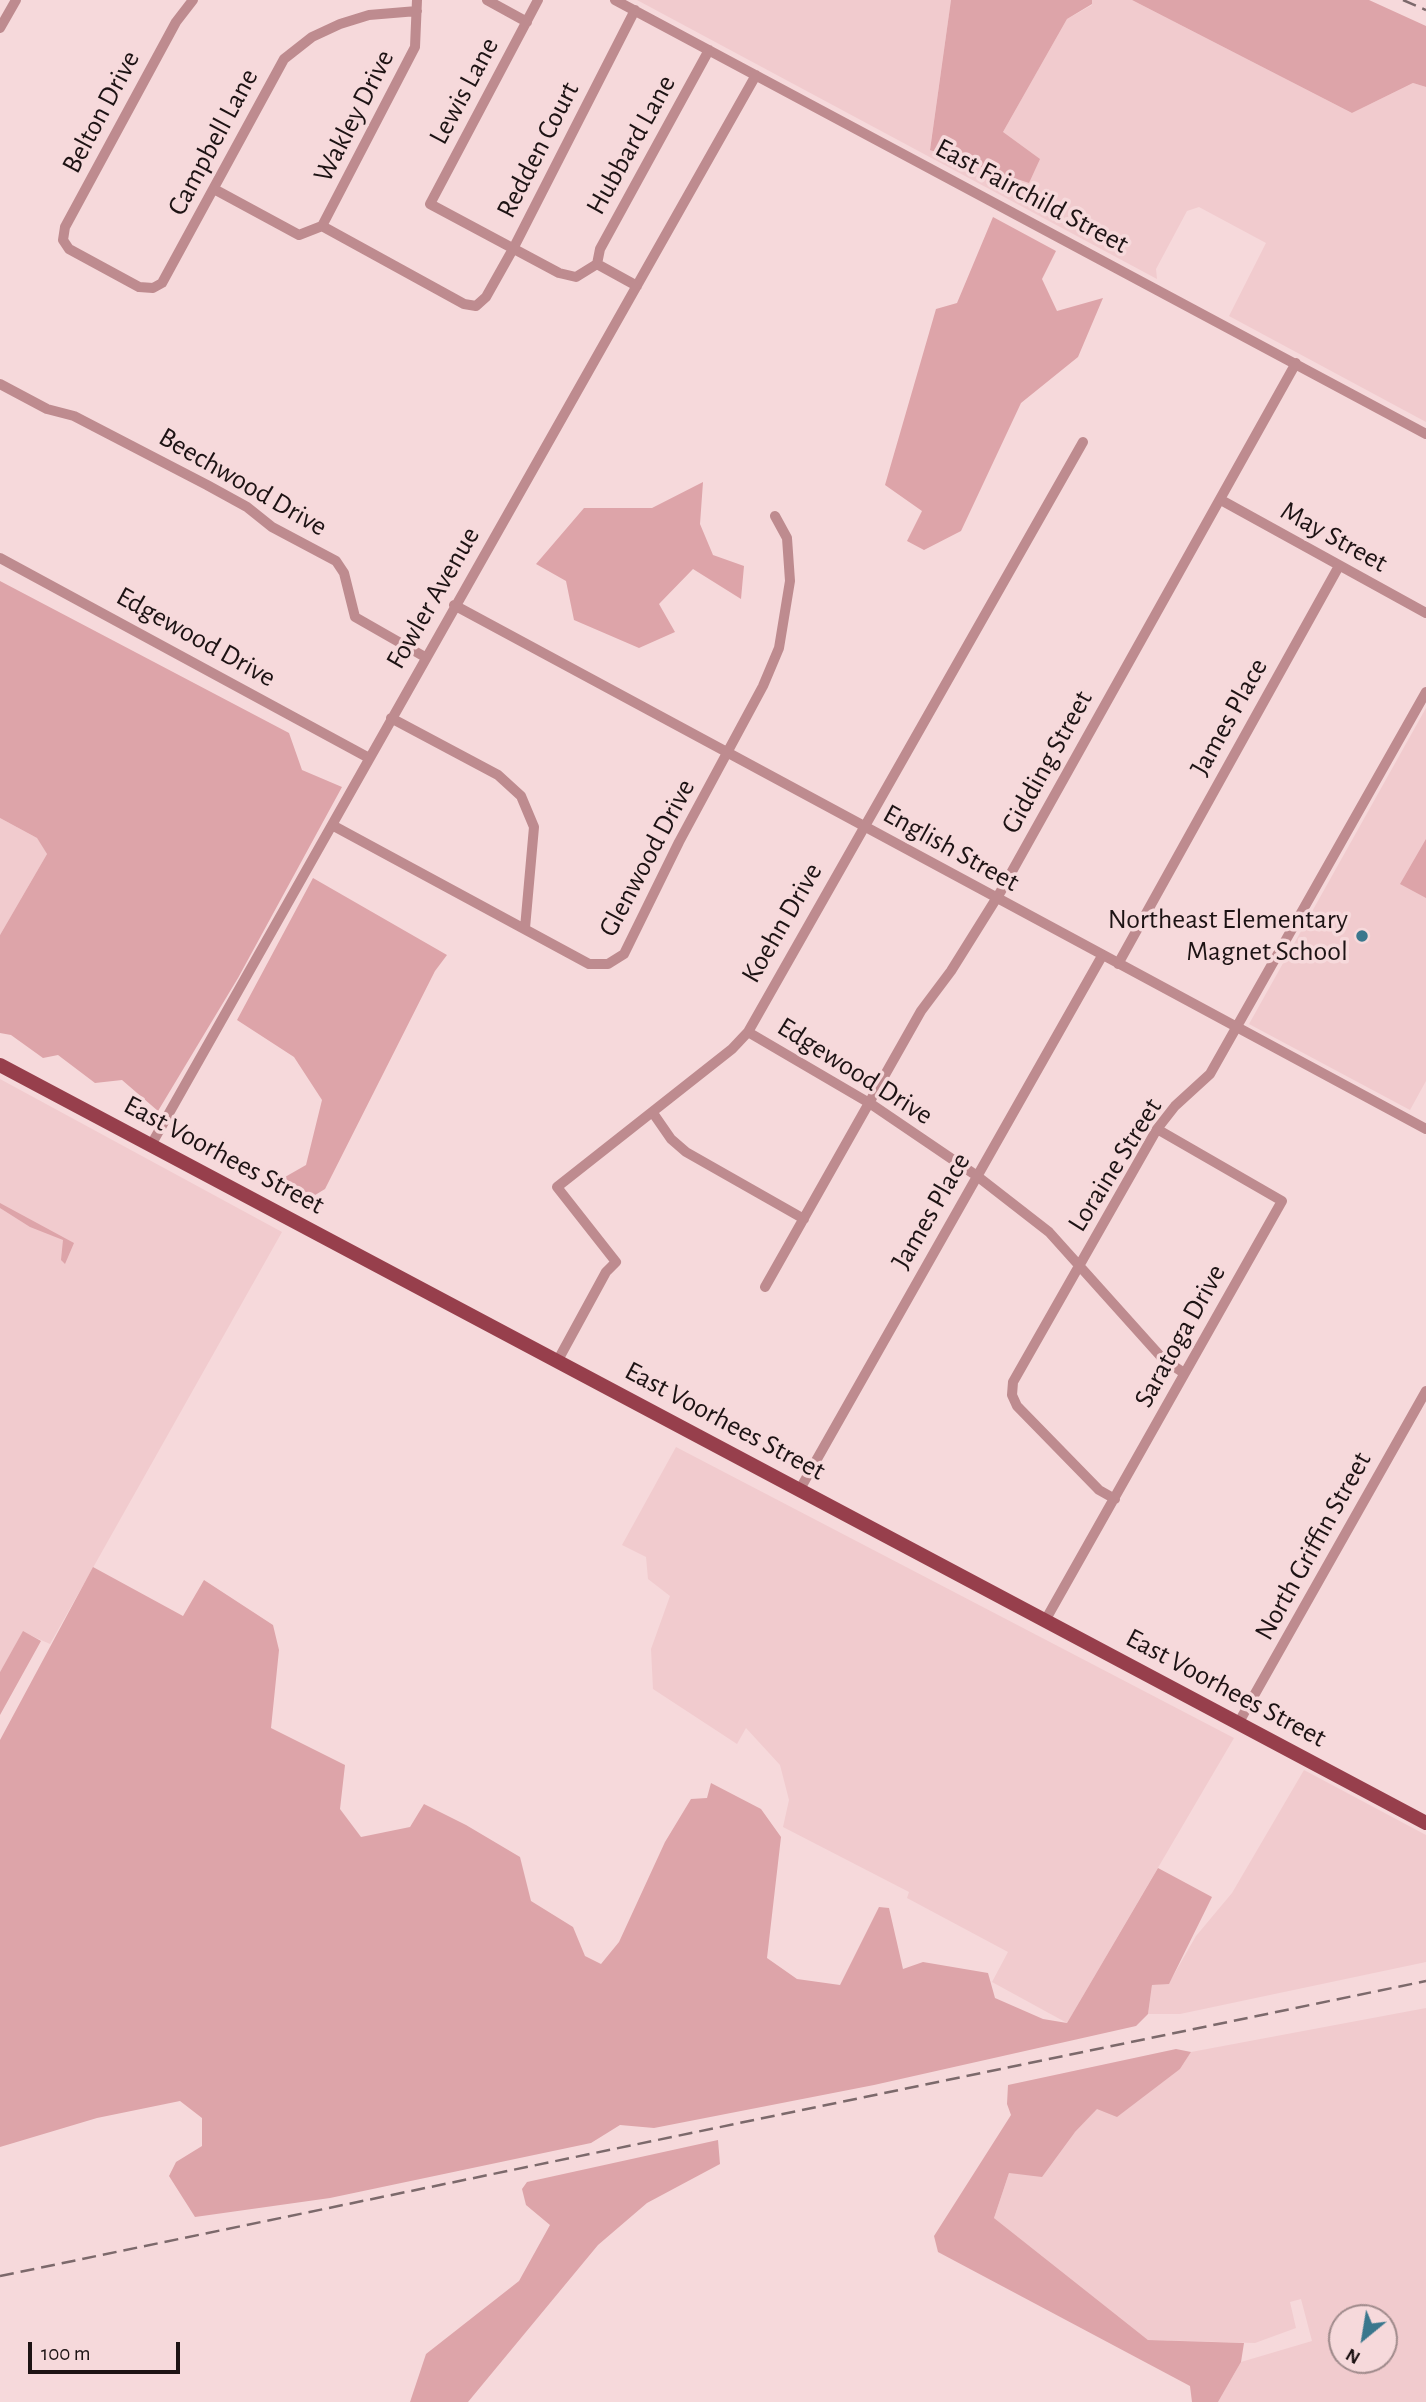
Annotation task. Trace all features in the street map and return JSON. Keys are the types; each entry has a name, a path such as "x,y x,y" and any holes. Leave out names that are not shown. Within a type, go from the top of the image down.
{"main road":[{"name":"East Voorhees Street","path":"0,1065 1426,1823"}],"street":[{"path":"0,27 16,0"},
{"name":"Belton Drive","path":"69,249 63,240 65,227 176,22 193,0"},
{"path":"486,0 527,22"},
{"name":"Lewis Lane","path":"513,249 430,204 538,0"},
{"name":"East Fairchild Street","path":"615,0 1426,434"},
{"name":"Campbell Lane","path":"69,249 139,287 153,288 162,283 284,59 312,37 340,24 369,15 417,6"},
{"name":"Wakley Drive","path":"214,189 299,235 322,226 415,47 417,6"},
{"name":"Redden Court","path":"322,226 464,304 476,306 486,297 513,249 635,10"},
{"name":"Hubbard Lane","path":"597,264 600,249 709,50"},
{"name":"Fowler Avenue","path":"150,1145 756,75"},
{"path":"513,249 559,273 576,277 597,264 637,286"},
{"name":"Gidding Street","path":"765,1286 871,1104 921,1011 951,971 997,899 1296,363"},
{"name":"Beechwood Drive","path":"0,384 47,410 74,416 207,485 247,507 272,527 336,561 344,573 355,617 425,656"},
{"name":"Koehn Drive","path":"558,1360 606,1272 616,1262 557,1187 732,1049 748,1032 1083,442"},
{"name":"May Street","path":"1221,500 1426,612"},
{"name":"Glenwood Drive","path":"332,825 589,964 608,964 624,954 763,686 779,648 790,581 788,538 775,516"},
{"name":"Edgewood Drive","path":"0,558 369,758"},
{"name":"James Place","path":"1118,964 1339,566"},
{"name":"English Street","path":"454,605 1426,1129"},
{"name":"Loraine Street","path":"1115,1499 1100,1490 1017,1406 1012,1395 1013,1382 1157,1129 1175,1106 1210,1074 1426,692"},
{"path":"391,718 498,775 521,796 534,827 525,928"},
{"name":"James Place","path":"800,1489 1102,956"},
{"name":"Edgewood Drive","path":"748,1032 871,1104 978,1176 1049,1232 1081,1264 1163,1359 1184,1373"},
{"path":"653,1113 671,1139 686,1152 804,1219"},
{"name":"Saratoga Drive","path":"1046,1619 1282,1201 1157,1129"},
{"name":"North Griffin Street","path":"1239,1722 1426,1391"}],"shaded area":[{"path":"637,0 951,0 930,149 1003,132 1067,19 1092,5 1092,0 1132,0 1352,113 1413,83 1426,87 1426,422 1229,316 1266,243 1199,207 1187,211 1156,269 1157,279"},
{"path":"951,0 1092,0 1092,4 1067,19 1003,132 1040,159 1029,183 930,150"},
{"path":"1132,0 1369,0 1426,26 1426,87 1413,83 1352,113"},
{"path":"993,217 1056,251 1042,279 1057,311 1103,298 1078,357 1021,403 961,531 924,550 907,541 922,511 885,485 936,309 957,303"},
{"path":"703,482 700,524 713,555 744,566 741,599 693,569 659,604 675,632 639,648 574,620 566,581 536,564 584,508 652,508"},
{"path":"0,581 289,733 302,770 342,787 238,978 158,1111 122,1080 95,1083 58,1055 43,1058 11,1035 0,1033 0,935 47,854 37,838 0,818"},
{"name":"Northeast Elementary Magnet School","path":"1426,708 1426,1081 1410,1110 1249,1024"},
{"path":"0,818 37,838 47,854 0,935"},
{"path":"1426,839 1426,898 1400,884"},
{"path":"313,878 447,955 435,971 325,1189 302,1203 278,1181 306,1165 322,1100 294,1057 237,1020"},
{"path":"0,1079 282,1232 50,1644 23,1632 0,1672"},
{"path":"0,1203 74,1243 65,1264 61,1260 63,1240 30,1227 0,1208"},
{"path":"676,1447 1234,1738 1067,2023 992,1982 1008,1952 907,1898 909,1892 783,1827 789,1800 780,1765 746,1728 737,1744 653,1689 651,1649 670,1596 648,1579 646,1557 622,1545"},
{"path":"93,1567 183,1616 204,1580 273,1625 279,1650 271,1728 345,1765 340,1809 361,1837 410,1827 424,1804 466,1825 520,1857 531,1901 573,1927 585,1956 601,1964 619,1942 665,1842 691,1799 707,1798 711,1783 761,1809 781,1837 767,1958 797,1979 840,1985 879,1907 889,1908 903,1969 923,1962 988,1973 995,1998 1043,2019 1067,2023 1158,1868 1212,1897 1169,1984 1152,1985 1148,2014 1136,2026 874,2085 654,2128 620,2125 591,2143 330,2198 195,2217 169,2176 176,2162 202,2146 202,2118 180,2101 97,2118 0,2147 0,1740"},
{"path":"23,1631 41,1641 0,1715 0,1672"},
{"path":"1304,1770 1426,1835 1426,1962 1180,2014 1148,2014 1152,1985 1169,1983 1196,1936 1232,1893"},
{"path":"1426,2008 1426,2402 1218,2402 1241,2362 1312,2341 1301,2299 1290,2302 1296,2328 1255,2343 1148,2340 994,2218 1009,2173 1075,2132 1097,2108 1180,2069 1191,2052"},
{"path":"1176,2049 1191,2052 1180,2069 1117,2117 1097,2109 1075,2132 1042,2177 1009,2173 994,2218 1148,2340 1244,2343 1241,2362 1218,2402 1192,2402 1190,2386 938,2252 934,2236 1011,2115 1007,2104 1008,2085"},
{"path":"718,2140 720,2164 647,2203 598,2245 468,2402 410,2402 426,2354 519,2281 550,2225 526,2205 522,2189 527,2182"}],"railway":[{"path":"1403,0 1426,10"},
{"path":"0,2276 1426,1981"}],"place":[{"name":"Northeast Elementary Magnet School","path":"1362,936"}]}
